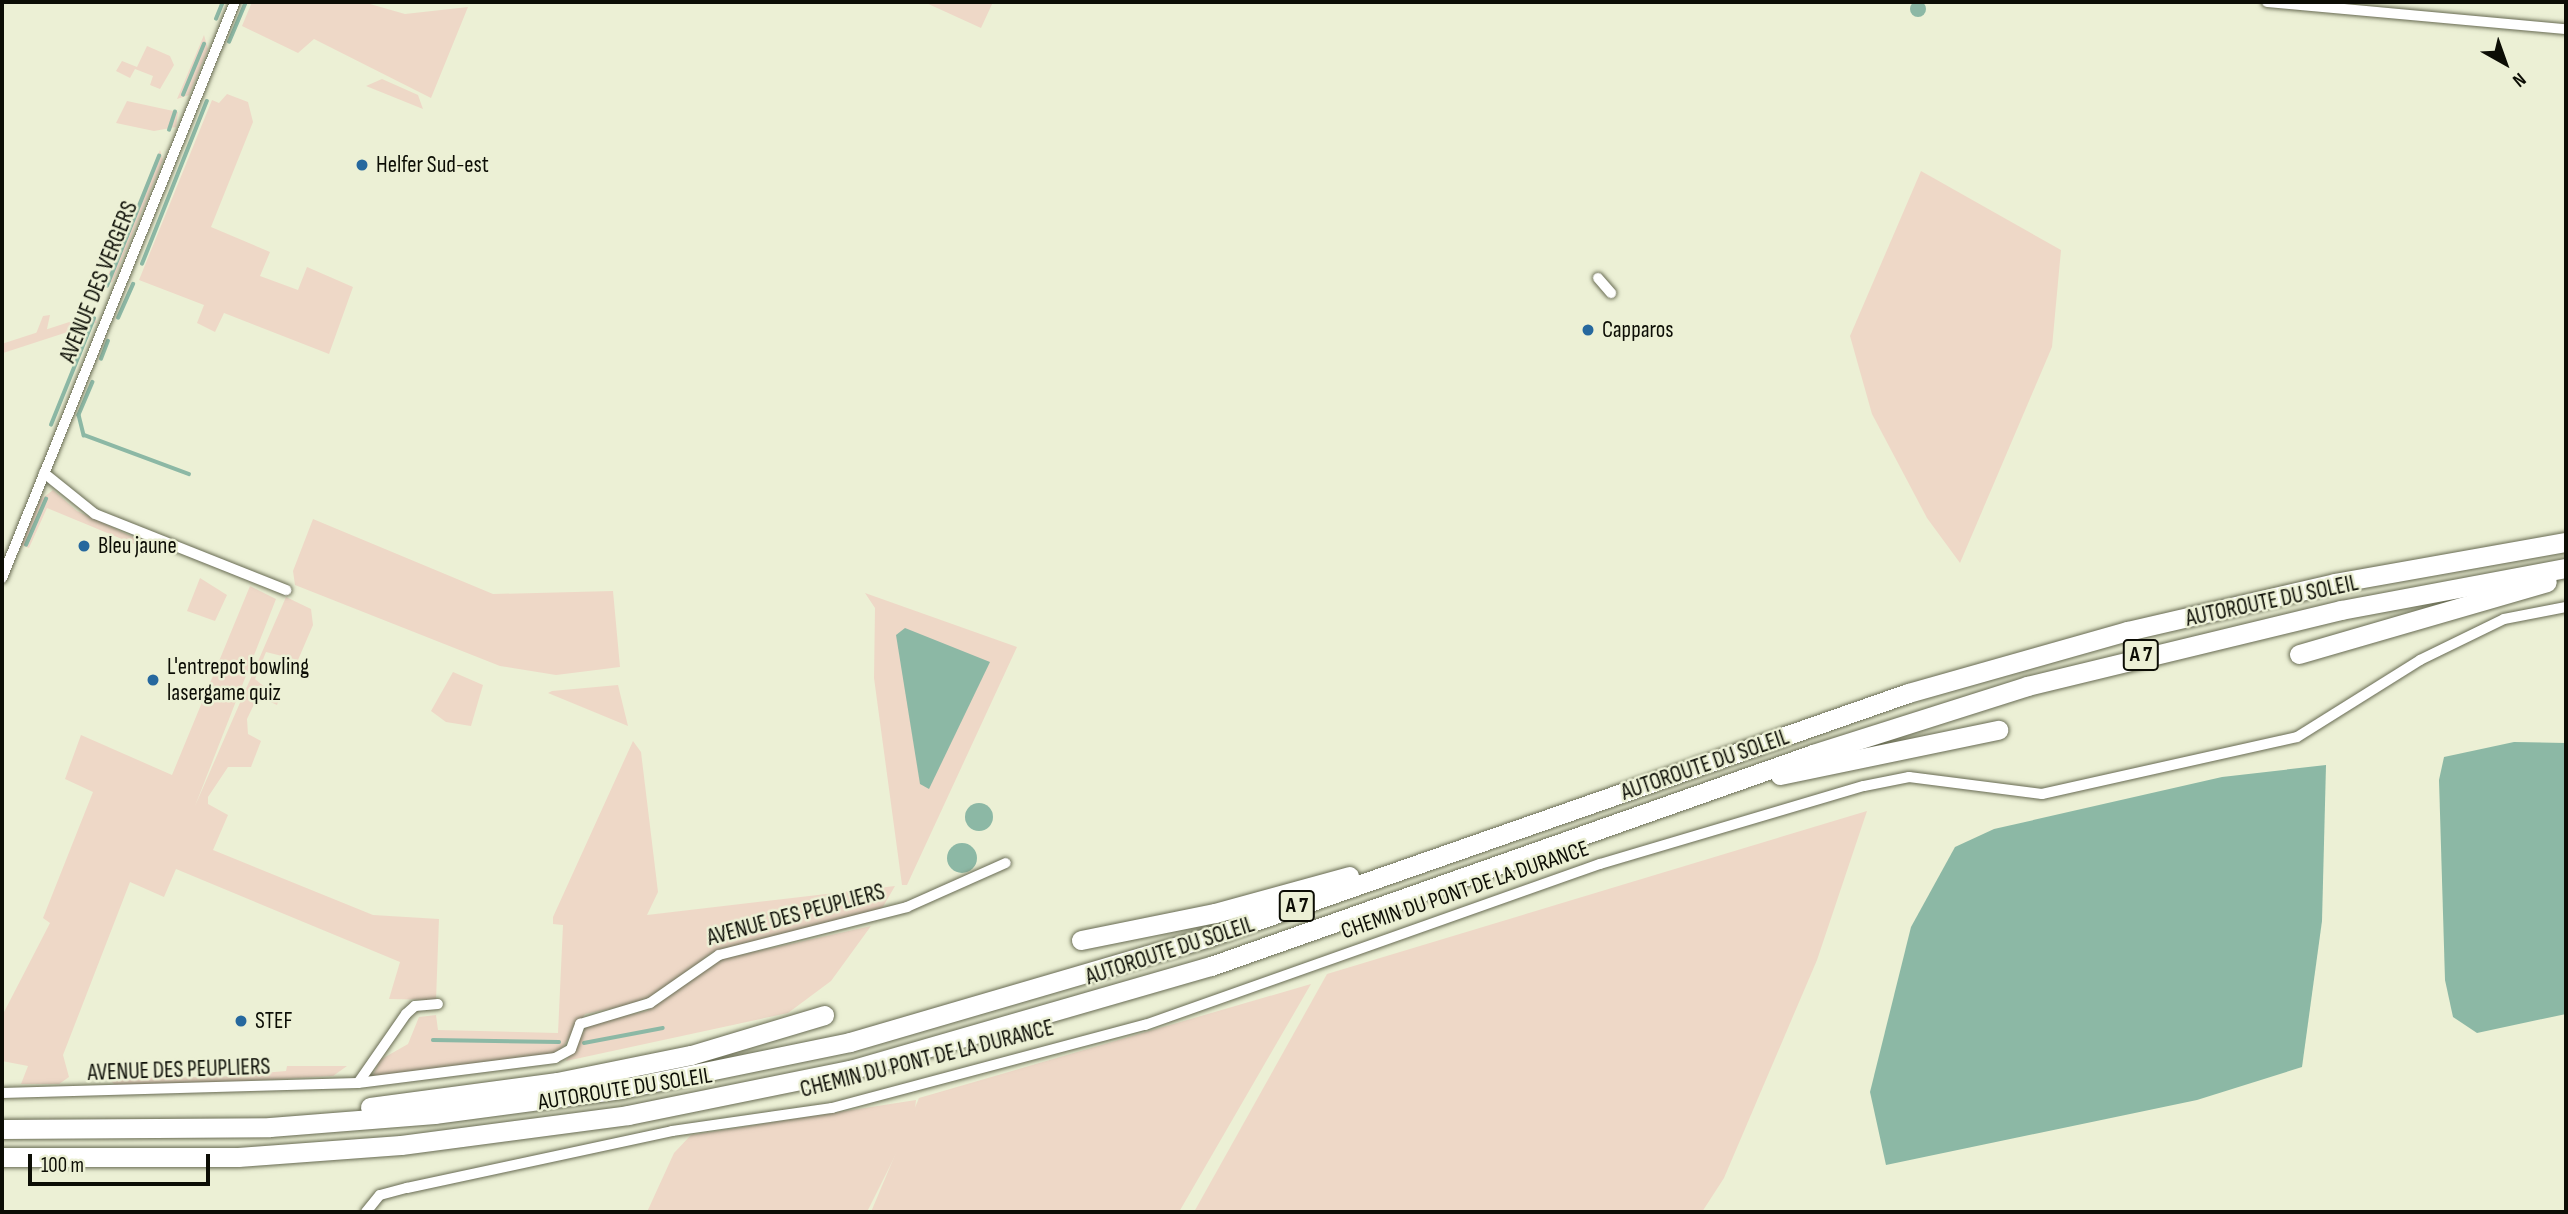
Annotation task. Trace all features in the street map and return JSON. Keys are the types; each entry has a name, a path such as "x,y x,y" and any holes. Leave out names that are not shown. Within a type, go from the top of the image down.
{"highway":[{"name":"AUTOROUTE DU SOLEIL","path":"2,1129 270,1127 608,1091 850,1042 1209,937 1908,692 2101,638 2335,583 2566,542"},
{"name":"AUTOROUTE DU SOLEIL","path":"2,1157 238,1157 401,1145 738,1095 938,1047 1198,970 1919,718 2136,657 2566,568"},
{"path":"2299,654 2566,576"},
{"path":"1727,783 1997,730"},
{"path":"1081,940 1215,913 1462,848"},
{"path":"270,1127 691,1055 824,1015"}],"street":[{"name":"AVENUE DES VERGERS","path":"2,578 235,2"},
{"path":"2267,2 2566,29"},
{"path":"1598,278 1611,293"},
{"path":"44,473 95,514 286,590"},
{"name":"CHEMIN DU PONT DE LA DURANCE","path":"366,1212 380,1195 407,1188 672,1131 832,1108 1145,1025 1600,864 1864,786 1909,777 2042,794 2297,737 2420,660 2504,619 2566,607"},
{"name":"AVENUE DES PEUPLIERS","path":"2,1093 358,1083 565,1055 580,1024 650,1003 719,955 907,907 1006,863"},
{"path":"358,1083 415,1006 438,1004"}],"shaded area":[{"path":"1918,1 1924,3 1924,15 1918,17 1912,15 1910,9 1912,3"},
{"path":"252,2 363,2 405,14 468,7 431,98 314,39 298,53 242,26"},
{"path":"924,2 993,2 981,28"},
{"path":"204,35 208,49 189,95 177,99"},
{"path":"147,46 170,56 174,65 160,89 150,85 153,76 135,69 130,78 116,71 122,61 137,67"},
{"path":"382,79 418,95 423,109 366,86"},
{"path":"227,94 248,102 253,122 211,227 270,252 260,276 298,290 307,267 353,287 329,354 224,313 215,332 197,323 204,305 139,280 212,100 219,103"},
{"path":"127,101 178,112 176,127 154,131 116,123"},
{"path":"160,150 163,160 113,281 102,289"},
{"path":"1921,171 2061,250 2052,347 1960,563 1927,518 1872,414 1850,336"},
{"path":"94,314 97,323 2,353 2,344"},
{"path":"50,315 45,338 34,339 43,316"},
{"path":"53,490 77,511 135,538 134,544 47,508 29,548 21,545 40,500"},
{"path":"313,519 493,594 613,591 620,667 556,675 500,666 295,585 293,571"},
{"path":"200,578 227,595 215,621 187,611"},
{"path":"250,586 276,599 195,806 286,597 311,609 313,625 298,660 266,652 255,679 279,699 277,705 258,696 247,719 248,734 261,741 251,767 228,767 208,797 208,804 228,815 213,850 373,915 439,919 436,1000 389,999 400,962 176,869 164,897 130,882 63,1055 69,1077 59,1084 21,1084 28,1066 2,1061 2,1016 50,923 43,918 93,792 65,779 81,735 172,775"},
{"path":"865,593 1017,647 907,885 902,885 874,678 875,608"},
{"path":"905,628 990,662 929,789 920,784 896,635"},
{"path":"453,672 483,685 471,726 446,722 431,711"},
{"path":"618,685 628,726 548,693 552,691"},
{"path":"633,741 641,752 658,892 647,915 895,886 881,910 713,952 648,1001 585,1014 558,1054 373,1076 380,1060 408,1044 419,1017 436,1015 438,1030 558,1033 563,925 553,924 553,917"},
{"path":"2514,742 2566,743 2566,1014 2477,1033 2453,1017 2445,980 2439,780 2444,757"},
{"path":"2326,765 2322,921 2302,1067 2197,1100 1886,1165 1870,1092 1911,927 1955,847 1994,829 2222,777"},
{"path":"979,803 989,807 993,817 989,827 979,831 969,827 965,817 969,807"},
{"path":"1867,811 1817,960 1724,1178 1702,1212 1194,1212 1327,974"},
{"path":"962,843 968,844 976,852 976,864 968,872 962,873 956,872 948,864 947,858 948,852 956,844"},
{"path":"871,926 831,981 788,1013 566,1061 588,1024 647,1011 718,960"},
{"path":"1311,984 1179,1212 871,1212 919,1098"},
{"path":"287,1066 347,1066 333,1076 118,1088 108,1078 219,1077 286,1071"},
{"path":"916,1100 914,1118 867,1212 647,1212 674,1153 691,1135"}],"waterway":[{"path":"216,19 223,2"},
{"path":"229,42 246,2"},
{"path":"183,95 204,44"},
{"path":"142,264 207,101"},
{"path":"169,130 175,112"},
{"path":"107,286 159,156"},
{"path":"118,318 133,284"},
{"path":"51,425 94,318"},
{"path":"101,359 108,341"},
{"path":"93,382 79,415 84,435 189,474"},
{"path":"26,545 46,499"},
{"path":"584,1043 663,1028"},
{"path":"433,1040 559,1042"}],"place":[{"name":"Helfer Sud-est","path":"362,165"},
{"name":"Capparos","path":"1588,330"},
{"name":"Bleu jaune","path":"84,546"},
{"name":"L'entrepot bowling lasergame quiz","path":"153,680"},
{"name":"STEF","path":"241,1021"}]}
